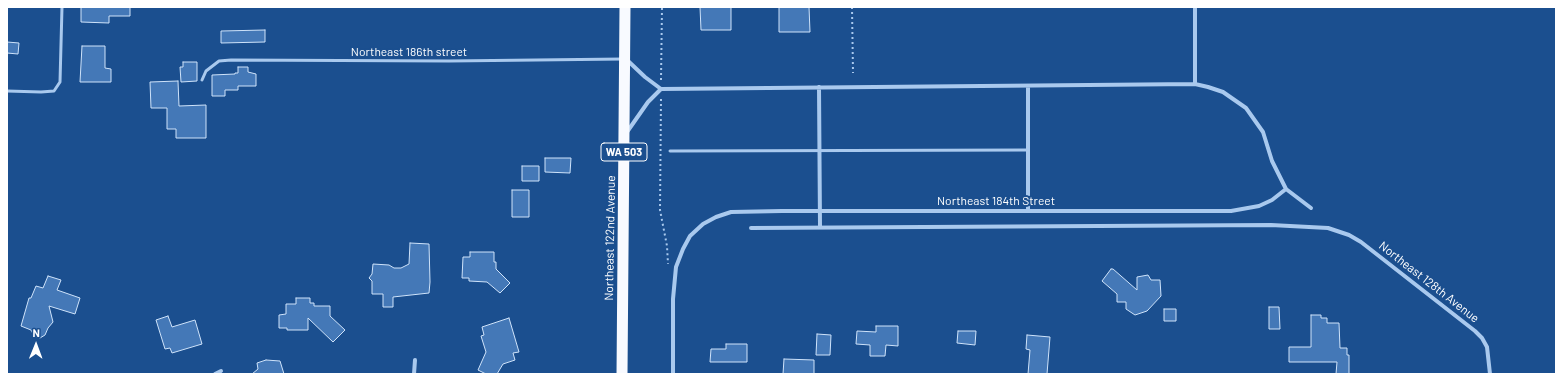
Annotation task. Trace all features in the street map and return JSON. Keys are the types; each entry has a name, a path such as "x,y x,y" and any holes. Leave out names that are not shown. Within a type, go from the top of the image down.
{"highway":[{"name":"Northeast 122nd Avenue","path":"622,374 625,7"}],"street":[{"path":"1195,7 1195,84"},
{"path":"625,58 645,78 661,88 1195,84 1224,92 1246,108 1256,119 1264,132 1272,161 1286,189 1311,208"},
{"path":"1028,86 1028,211"},
{"path":"751,228 820,227 819,87"},
{"path":"624,136 648,102 661,88"},
{"name":"Northeast 184th Street","path":"673,374 673,299 676,267 682,249 690,236 703,224 716,217 731,212 820,210 1231,211 1259,206 1272,200 1286,189"},
{"name":"Northeast 128th Avenue","path":"820,227 1271,225 1328,228 1349,235 1361,242 1475,331 1482,338 1487,347 1490,374"},
{"path":"414,374 415,360"},
{"path":"215,374 221,371"}],"lane":[{"path":"7,91 54,91 60,82 62,7"},
{"name":"Northeast 186th street","path":"202,80 206,70 219,61 231,60 449,62 625,58"},
{"path":"670,151 1028,150"}],"path":[{"path":"852,7 853,73"}],"building":[{"path":"81,7 130,7 130,16 109,16 109,23 81,22"},
{"path":"700,7 731,7 731,30 701,30"},
{"path":"779,7 809,7 810,32 779,32"},
{"path":"265,30 265,42 221,43 221,31"},
{"path":"7,42 19,43 18,54 7,53"},
{"path":"82,46 105,46 105,68 111,69 111,82 80,82"},
{"path":"183,62 197,62 197,81 181,82 180,67 183,67"},
{"path":"238,67 248,67 248,72 256,74 256,86 238,86 238,90 225,90 225,96 212,96 212,75 235,74 238,73"},
{"path":"178,81 179,106 206,105 206,138 176,138 176,129 167,129 167,108 151,108 150,82"},
{"path":"545,158 571,158 570,173 545,172"},
{"path":"522,166 539,166 539,181 522,181"},
{"path":"512,190 529,190 529,217 512,217"},
{"path":"410,243 429,244 429,293 393,297 393,307 383,307 383,294 372,294 372,281 369,278 372,274 373,264 389,265 394,268 401,268 409,264"},
{"path":"470,252 494,252 496,269 510,283 500,293 487,282 469,281 469,278 462,278 463,257 470,257"},
{"path":"1111,269 1113,269 1137,290 1137,277 1148,275 1151,280 1160,280 1161,296 1147,311 1135,315 1126,309 1126,302 1117,302 1117,294 1102,281"},
{"path":"48,276 61,280 57,290 80,298 75,314 49,306 53,322 45,335 40,338 34,336 31,330 21,326 29,298 31,298 36,286 43,288"},
{"path":"296,298 310,298 310,303 314,303 314,306 330,306 330,316 345,330 333,342 308,318 308,330 287,330 287,328 279,328 279,315 286,314 286,304 296,304"},
{"path":"1269,307 1279,307 1280,329 1269,329"},
{"path":"1164,309 1176,309 1176,321 1164,321"},
{"path":"1311,315 1321,315 1321,318 1327,318 1327,323 1339,323 1340,348 1347,348 1347,355 1349,355 1349,374 1336,374 1337,362 1289,362 1289,347 1311,347"},
{"path":"168,316 172,327 195,320 202,344 172,353 170,348 165,349 156,320"},
{"path":"509,318 519,352 513,353 515,360 503,364 497,374 486,374 478,370 486,352 481,336 484,335 482,327"},
{"path":"876,326 898,326 898,346 886,345 885,356 870,356 870,345 856,344 857,331 876,332"},
{"path":"958,331 976,331 975,345 957,343"},
{"path":"817,334 831,335 830,355 816,355"},
{"path":"1027,335 1050,337 1047,374 1028,374 1030,350 1026,349"},
{"path":"726,344 747,344 747,362 710,362 711,349 726,349"},
{"path":"784,359 814,360 814,374 783,374"},
{"path":"266,360 280,361 284,374 252,374 258,369 257,363"}]}
